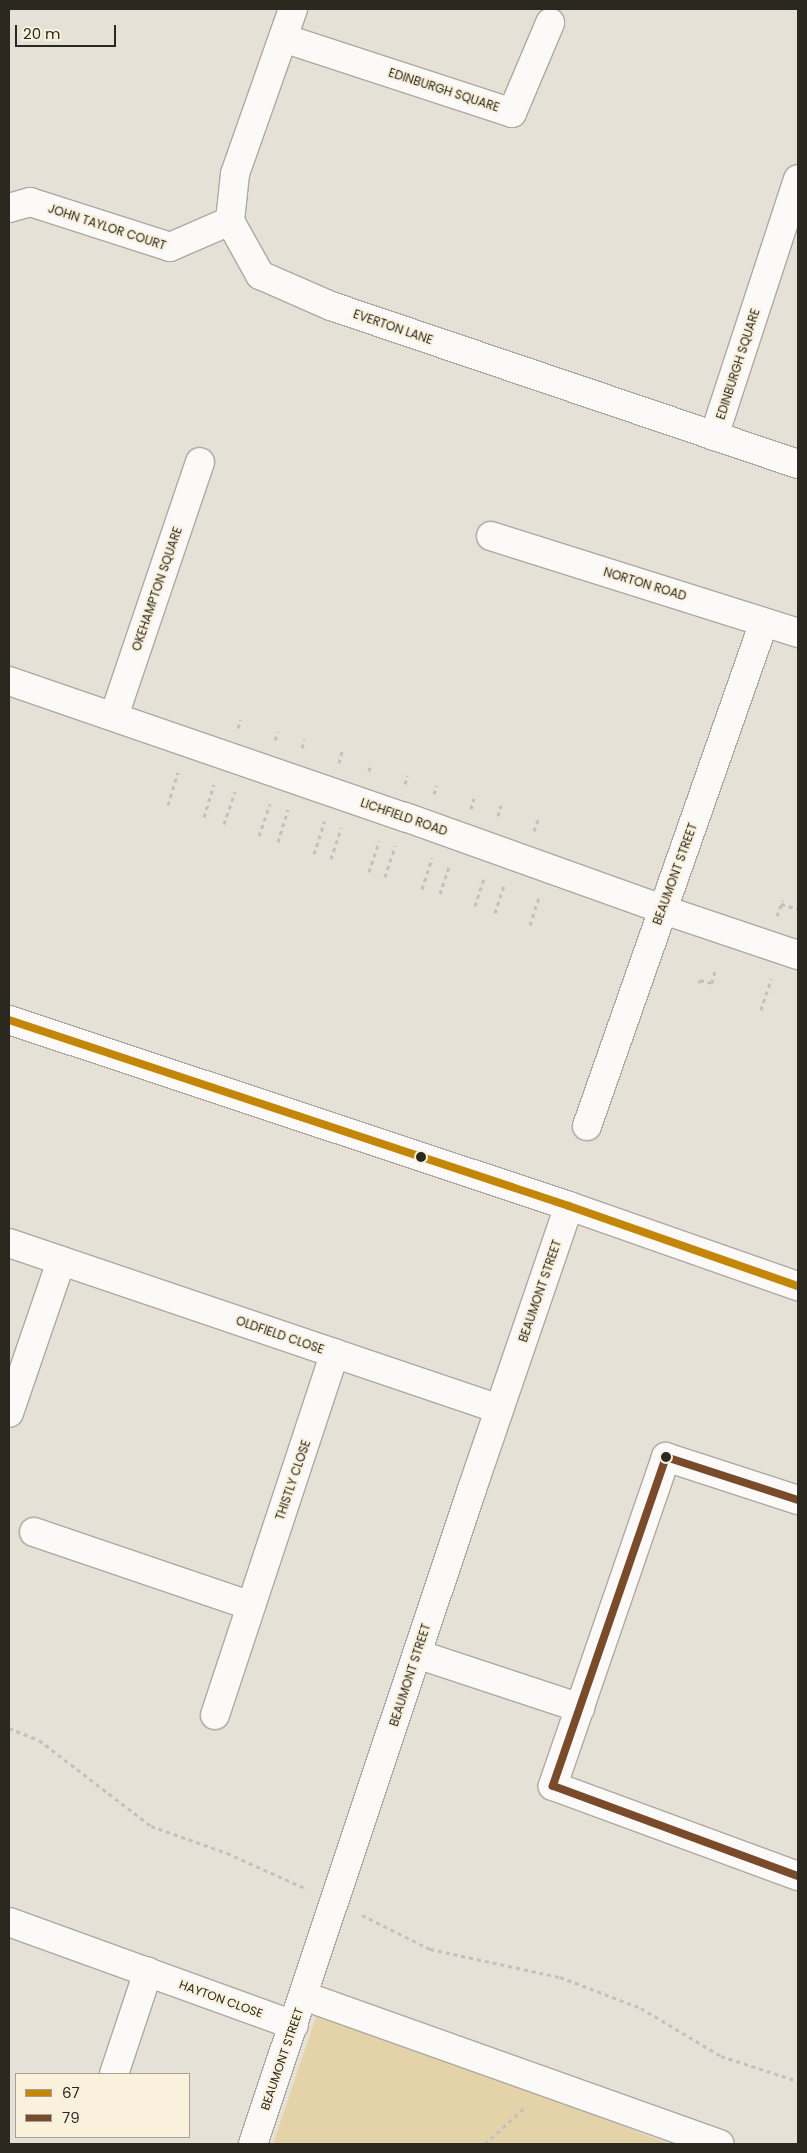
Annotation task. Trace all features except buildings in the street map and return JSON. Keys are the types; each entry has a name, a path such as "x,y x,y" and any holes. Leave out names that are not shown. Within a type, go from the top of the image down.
{"street":[{"path":"230,221 235,174 293,9"},
{"name":"EDINBURGH SQUARE","path":"283,38 512,113 550,23"},
{"name":"EDINBURGH SQUARE","path":"714,436 798,179"},
{"name":"JOHN TAYLOR COURT","path":"9,208 30,202 170,247 230,221"},
{"name":"EVERTON LANE","path":"230,221 260,276 331,306 798,464"},
{"name":"OKEHAMPTON SQUARE","path":"114,716 200,462"},
{"name":"NORTON ROAD","path":"491,536 798,633"},
{"name":"BEAUMONT STREET","path":"587,1126 764,622"},
{"name":"LICHFIELD ROAD","path":"9,681 798,955"},
{"path":"9,1020 569,1206 798,1286"},
{"name":"BEAUMONT STREET","path":"253,2144 499,1409 569,1206"},
{"name":"OLDFIELD CLOSE","path":"9,1243 499,1409"},
{"path":"9,1413 61,1261"},
{"name":"THISTLY CLOSE","path":"215,1715 335,1353"},
{"path":"798,1500 666,1457 553,1786 798,1876"},
{"path":"34,1532 251,1606"},
{"path":"417,1654 580,1708"},
{"name":"HAYTON CLOSE","path":"9,1922 294,2026"},
{"path":"114,2073 148,1972"},
{"path":"304,1996 719,2144"}],"path":[{"path":"781,904 798,909"},
{"path":"699,984 700,980 712,983 716,968"},
{"path":"9,1728 39,1740 151,1826 227,1853 334,1902 430,1950 560,1977 632,2004 721,2056 798,2081"},
{"path":"485,2144 549,2083"}],"shaded area":[{"path":"321,2002 648,2136 670,2144 273,2144"}],"transit line":[{"name":"67","path":"9,1020 569,1206 798,1286"},
{"name":"79","path":"798,1500 666,1457 553,1786 798,1876"}]}
